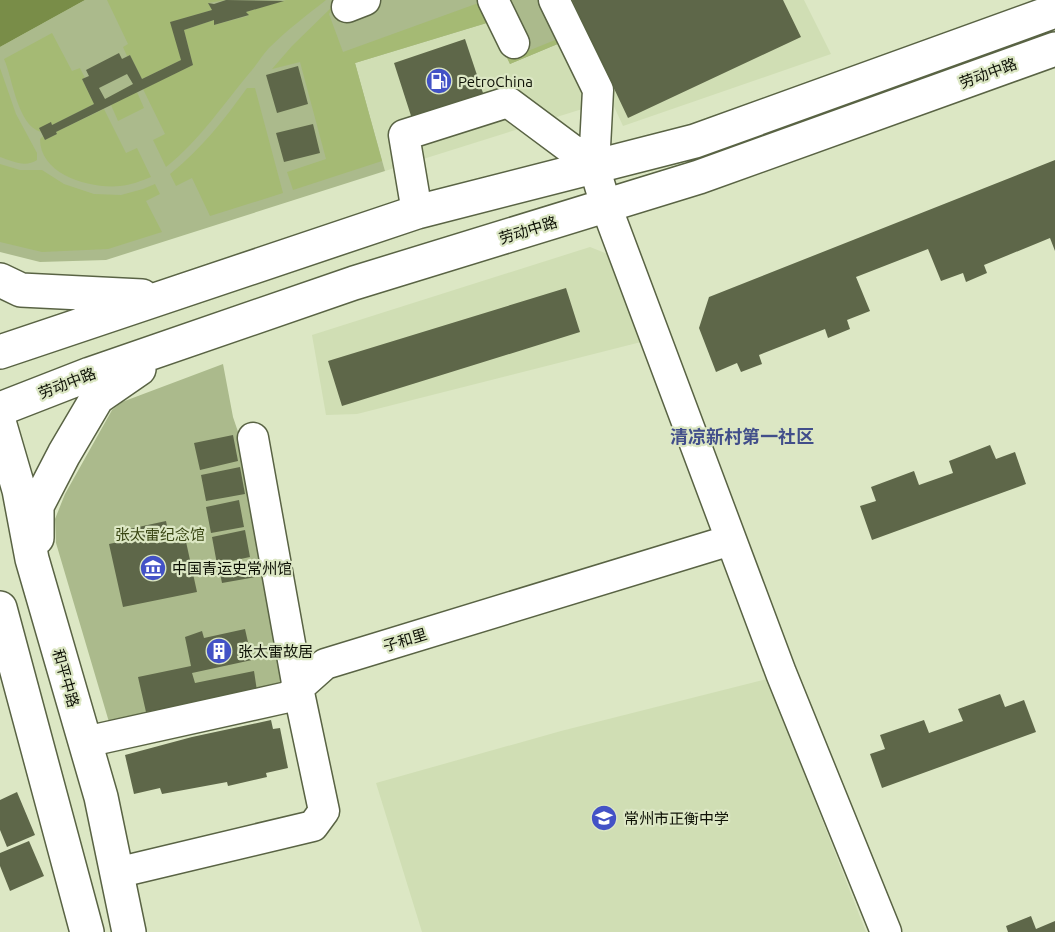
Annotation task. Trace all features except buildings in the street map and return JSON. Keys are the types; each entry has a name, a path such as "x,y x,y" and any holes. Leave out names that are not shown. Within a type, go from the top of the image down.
{"main road":[{"path":"0,351 417,212 695,141 1055,11"},
{"name":"劳动中路","path":"0,408 354,283 699,177 1055,48"},
{"path":"0,280 21,290 162,297"},
{"path":"37,576 38,506 97,398 171,346"},
{"name":"和平中路","path":"0,425 19,490 37,576 101,797 129,932"},
{"path":"0,608 87,932"}],"street":[{"path":"554,0 598,90 594,166 606,206 781,673 886,932"},
{"path":"498,2 514,42"},
{"path":"417,212 404,135 508,102 594,166"},
{"path":"116,873 313,826 324,811 298,688 253,438"},
{"name":"子和里","path":"85,742 288,697 325,664 731,540"}],"shaded area":[{"path":"0,0 85,0 0,47"},
{"path":"107,0 226,0 208,3 212,10 171,22 181,60 142,79 130,55 127,56 123,47 128,44"},
{"path":"286,0 326,0 269,48 201,133 166,167 153,140 165,134 143,89 193,65 184,30 214,20 214,25 248,16 246,12"},
{"path":"565,0 804,0 831,54 623,126 611,100 385,171 354,63 490,22 511,64 582,34"},
{"path":"484,1 513,57 565,36 567,40 510,64 490,22 355,63 382,161 293,190 287,172 326,159 300,62 272,69 292,46 335,4 329,14 343,52"},
{"path":"52,33 72,71 80,68 85,78 82,79 94,104 52,125 51,123 39,128 41,132 33,128 21,111 4,59"},
{"path":"0,68 16,114 37,153 37,160 32,162 18,163 0,157"},
{"path":"247,88 255,88 283,193 210,216 192,178 176,186 170,174 212,134"},
{"path":"137,92 144,108 118,121 111,105"},
{"path":"104,109 126,153 137,148 151,177 124,185 95,185 69,177 48,162 42,151 40,139 43,136 45,140 57,134 56,132"},
{"path":"0,164 20,170 42,170 64,184 94,194 121,195 155,184 160,194 146,201 162,232 108,249 42,252 0,242"},
{"path":"590,247 610,255 641,342 357,414 326,415 312,335"},
{"name":"常州市正衡中学","path":"767,679 866,932 422,932 376,783 561,731"}],"green space":[{"path":"85,0 565,0 582,34 510,64 490,22 355,63 385,171 106,260 40,262 0,252 0,47"},
{"name":"张太雷纪念馆","path":"223,364 233,417 256,485 288,688 109,722 56,543 55,519 65,494 112,410 122,402"}],"place":[{"name":"PetroChina","path":"439,81"},
{"name":"中国青运史常州馆","path":"153,568"},
{"name":"张太雷故居","path":"219,651"},
{"name":"常州市正衡中学","path":"604,818"}],"district":[{"name":"清凉新村第一社区","path":"742,436"}]}
